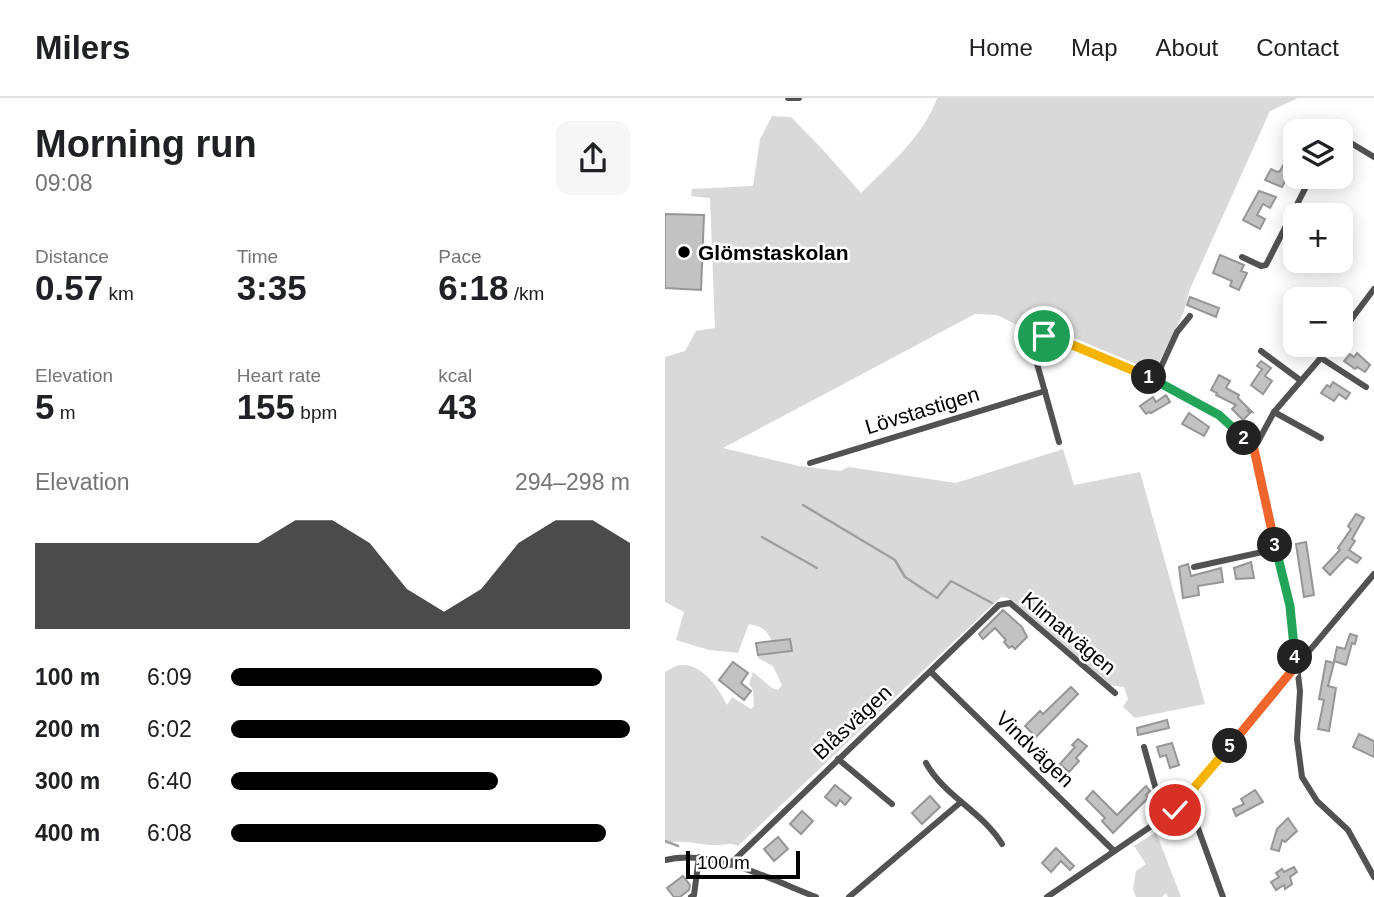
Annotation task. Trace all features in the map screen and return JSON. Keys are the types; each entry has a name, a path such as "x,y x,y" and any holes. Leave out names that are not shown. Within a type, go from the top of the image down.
{"street":[{"path":"788,98 798,98"},
{"path":"1353,145 1374,157"},
{"path":"1242,257 1261,266 1266,265 1305,189"},
{"path":"1353,317 1374,289"},
{"path":"1155,380 1177,332 1190,316"},
{"path":"1059,442 1035,348 1042,336 1058,339 1155,380 1219,415 1254,449 1290,606 1295,667 1300,691 1297,739 1302,777 1317,801 1348,830 1374,877"},
{"path":"1261,351 1300,380"},
{"path":"1254,449 1274,412 1321,358 1366,387"},
{"name":"Lövstastigen","path":"810,463 1045,391"},
{"path":"1274,412 1321,438"},
{"path":"1193,567 1276,549"},
{"path":"1047,897 1164,818 1187,798 1374,574"},
{"name":"Klimatvägen","path":"999,605 1010,603 1115,693"},
{"name":"Blåsvägen","path":"729,864 999,605"},
{"name":"Vindvägen","path":"931,672 1114,851"},
{"path":"1144,747 1155,794 1164,818"},
{"path":"838,759 892,804"},
{"path":"926,763 935,780 993,830 1002,844"},
{"path":"1187,798 1223,897"},
{"path":"849,897 961,802"},
{"path":"691,897 694,895 699,856"},
{"path":"665,860 699,856 729,864 816,897"}],"shaded area":[{"path":"937,98 1298,98 1270,111 1190,289 1183,314 1151,378 1058,339 1041,337 997,315 975,314 723,448 799,466 841,471 848,467 956,483 1063,449 1074,485 1140,472 1205,704 1135,718 1123,707 1128,699 1124,687 1109,685 1008,598 1001,597 738,846 679,842 665,844 665,672 678,665 695,668 714,684 727,705 732,697 751,709 754,706 753,690 749,684 753,672 772,688 778,690 782,685 773,666 758,658 756,645 772,642 763,629 749,624 738,653 709,650 676,640 684,612 665,602 665,357 685,351 696,331 715,328 710,198 691,196 692,189 753,186 760,139 772,116 791,117 861,193 915,137"},
{"path":"1156,832 1181,897 1168,897 1166,893 1162,897 1136,897 1133,889 1136,871 1146,864 1134,846"}],"building":[{"path":"1283,166 1282,187 1265,180 1271,169 1280,171"},
{"path":"1259,191 1276,197 1270,208 1263,204 1257,215 1265,219 1260,229 1243,220"},
{"name":"Glömstaskolan","path":"665,214 704,215 701,290 665,288"},
{"path":"1220,255 1244,265 1241,271 1247,273 1239,290 1230,286 1232,281 1213,273"},
{"path":"1190,297 1219,308 1216,317 1187,305"},
{"path":"1357,353 1370,365 1365,372 1344,361 1347,357 1354,357"},
{"path":"1261,361 1271,368 1265,376 1272,381 1263,394 1251,385 1262,369 1257,366"},
{"path":"1219,375 1230,381 1226,388 1239,395 1238,398 1252,412 1248,411 1250,413 1243,420 1232,409 1236,405 1211,390"},
{"path":"1333,382 1350,393 1346,399 1339,394 1334,401 1321,393"},
{"path":"1166,395 1170,402 1151,413 1146,414 1140,406 1153,397 1156,402"},
{"path":"1189,413 1209,427 1204,436 1182,424"},
{"path":"1356,514 1364,518 1349,550 1361,558 1357,563 1347,557 1330,575 1323,568 1340,550 1338,548 1351,529 1348,526"},
{"path":"1306,542 1314,595 1304,597 1296,544"},
{"path":"1251,562 1254,578 1236,579 1234,568"},
{"path":"1188,564 1191,576 1221,568 1223,582 1198,586 1199,595 1183,598 1179,567"},
{"path":"1003,610 1022,627 1027,637 1015,649 1012,646 1009,648 1004,642 1006,640 995,628 983,639 979,634"},
{"path":"1350,634 1357,636 1355,644 1352,643 1346,665 1334,661 1337,647 1345,649"},
{"path":"790,639 792,651 758,655 756,643"},
{"path":"1326,661 1334,663 1328,686 1336,688 1329,731 1318,729 1324,700 1319,699"},
{"path":"733,662 748,673 741,683 751,691 744,700 719,680"},
{"path":"1071,687 1078,694 1036,737 1025,726 1040,711 1043,714"},
{"path":"1167,720 1169,728 1138,735 1137,728"},
{"path":"1359,734 1374,741 1374,757 1353,747"},
{"path":"1078,739 1087,746 1076,758 1079,761 1069,772 1060,764 1075,747 1072,745"},
{"path":"1172,743 1179,765 1170,768 1166,755 1160,757 1157,747"},
{"path":"835,785 851,798 845,805 840,800 836,806 825,797"},
{"path":"1146,786 1150,791 1146,795 1148,798 1113,833 1102,821 1105,818 1086,799 1093,791 1117,815"},
{"path":"1255,790 1263,802 1236,816 1233,809 1244,804 1241,799"},
{"path":"930,796 940,807 922,824 912,813"},
{"path":"802,811 813,821 801,834 790,824"},
{"path":"1288,818 1297,831 1285,842 1282,840 1279,851 1271,849 1277,829"},
{"path":"778,837 788,849 774,861 764,849"},
{"path":"1056,848 1074,866 1070,870 1061,861 1051,872 1042,863"},
{"path":"1294,867 1297,872 1290,877 1292,884 1285,889 1284,885 1276,890 1271,882 1279,877 1276,873"},
{"path":"683,876 690,885 689,890 680,897 674,897 667,888"}],"waterway":[{"path":"803,505 895,560 905,577 937,598 951,581 992,603"},
{"path":"762,537 817,568"},
{"path":"665,841 678,846"}],"place":[{"name":"Glömstaskolan","path":"684,252"}],"route":[{"path":"1044,336 1058,339 1163,384 1225,419 1254,449 1290,606 1295,667 1175,810"}]}
